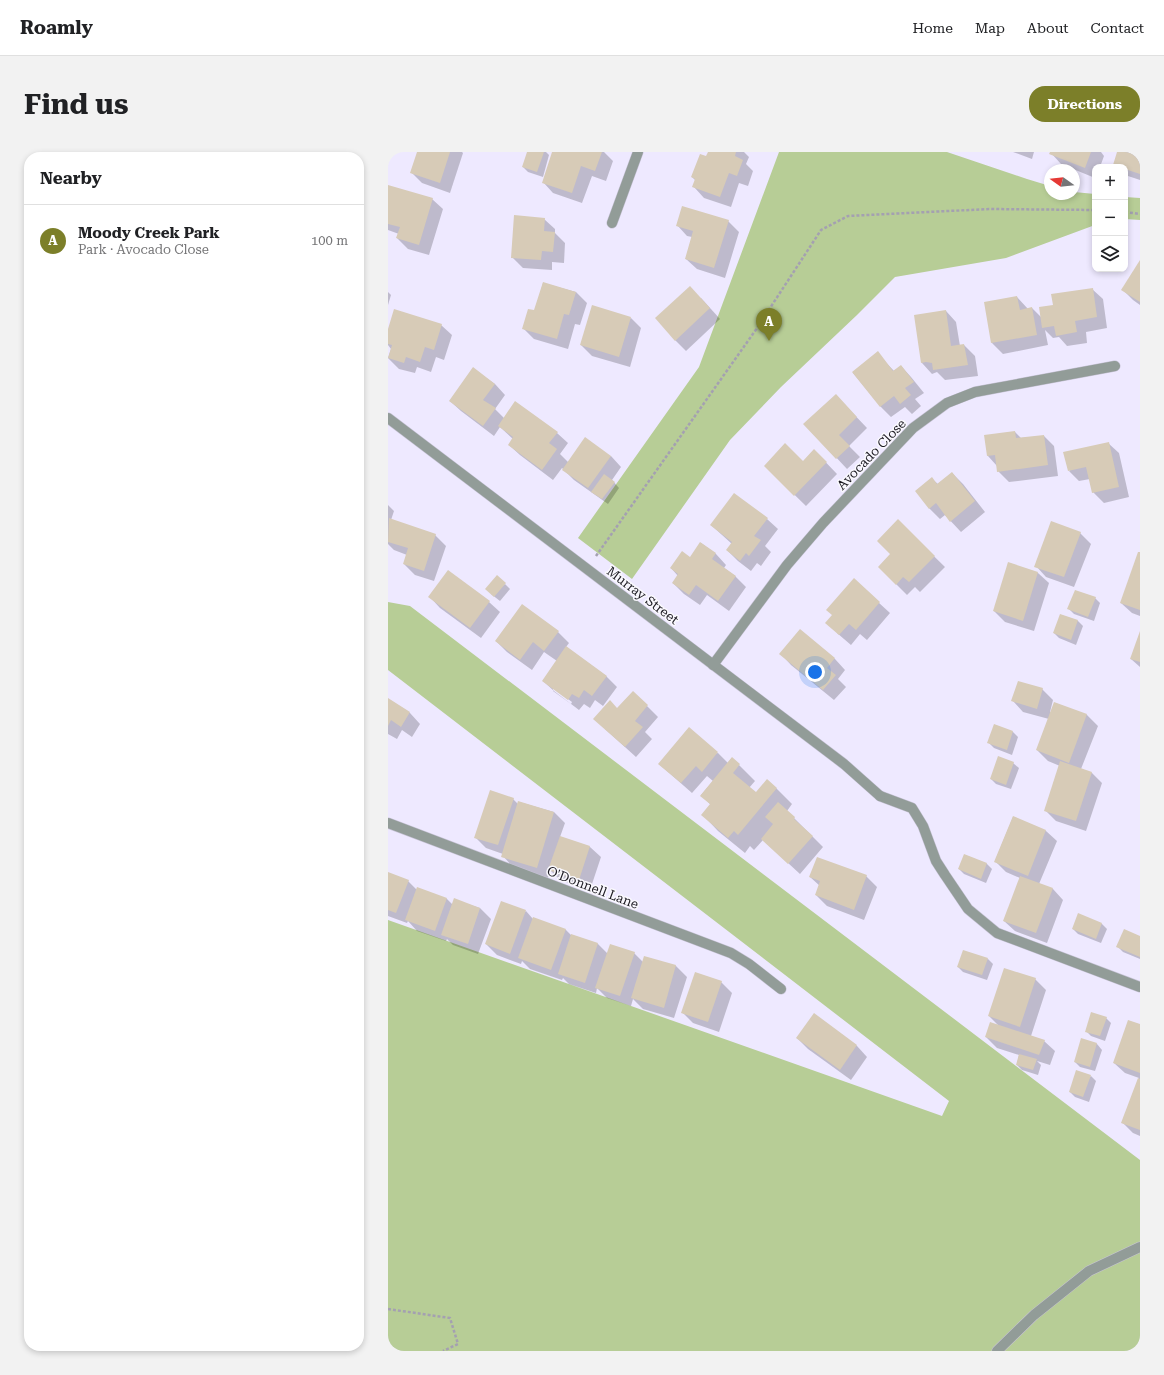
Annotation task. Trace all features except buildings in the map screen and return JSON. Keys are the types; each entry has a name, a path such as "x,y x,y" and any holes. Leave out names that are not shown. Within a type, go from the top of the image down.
{"street":[{"path":"612,223 638,152"},
{"name":"Avocado Close","path":"712,665 787,565 823,523 913,428 946,403 975,392 1116,366"},
{"name":"Murray Street","path":"388,418 844,764 880,796 912,808 924,826 936,861 968,909 997,933 1140,987"},
{"name":"O'Donnell Lane","path":"388,823 730,953 749,964 781,989"},
{"path":"998,1351 1034,1315 1089,1271 1140,1247"}],"path":[{"path":"587,569 755,331 821,230 848,216 989,209 1092,210"},
{"path":"1128,212 1140,214"},
{"path":"388,1309 450,1318 458,1344 443,1351"}],"green space":[{"path":"779,152 947,152 1044,184 1044,200 1080,200 1080,193 1092,194 1092,226 1006,258 895,277 781,387 730,440 632,579 578,538 699,367"},
{"path":"1128,197 1140,198 1140,220 1128,219"},
{"path":"388,602 410,606 1140,1160 1140,1351 388,1351 388,920 942,1116 949,1101 388,670"}],"place":[{"name":"Moody Creek Park","path":"769,341"}]}
